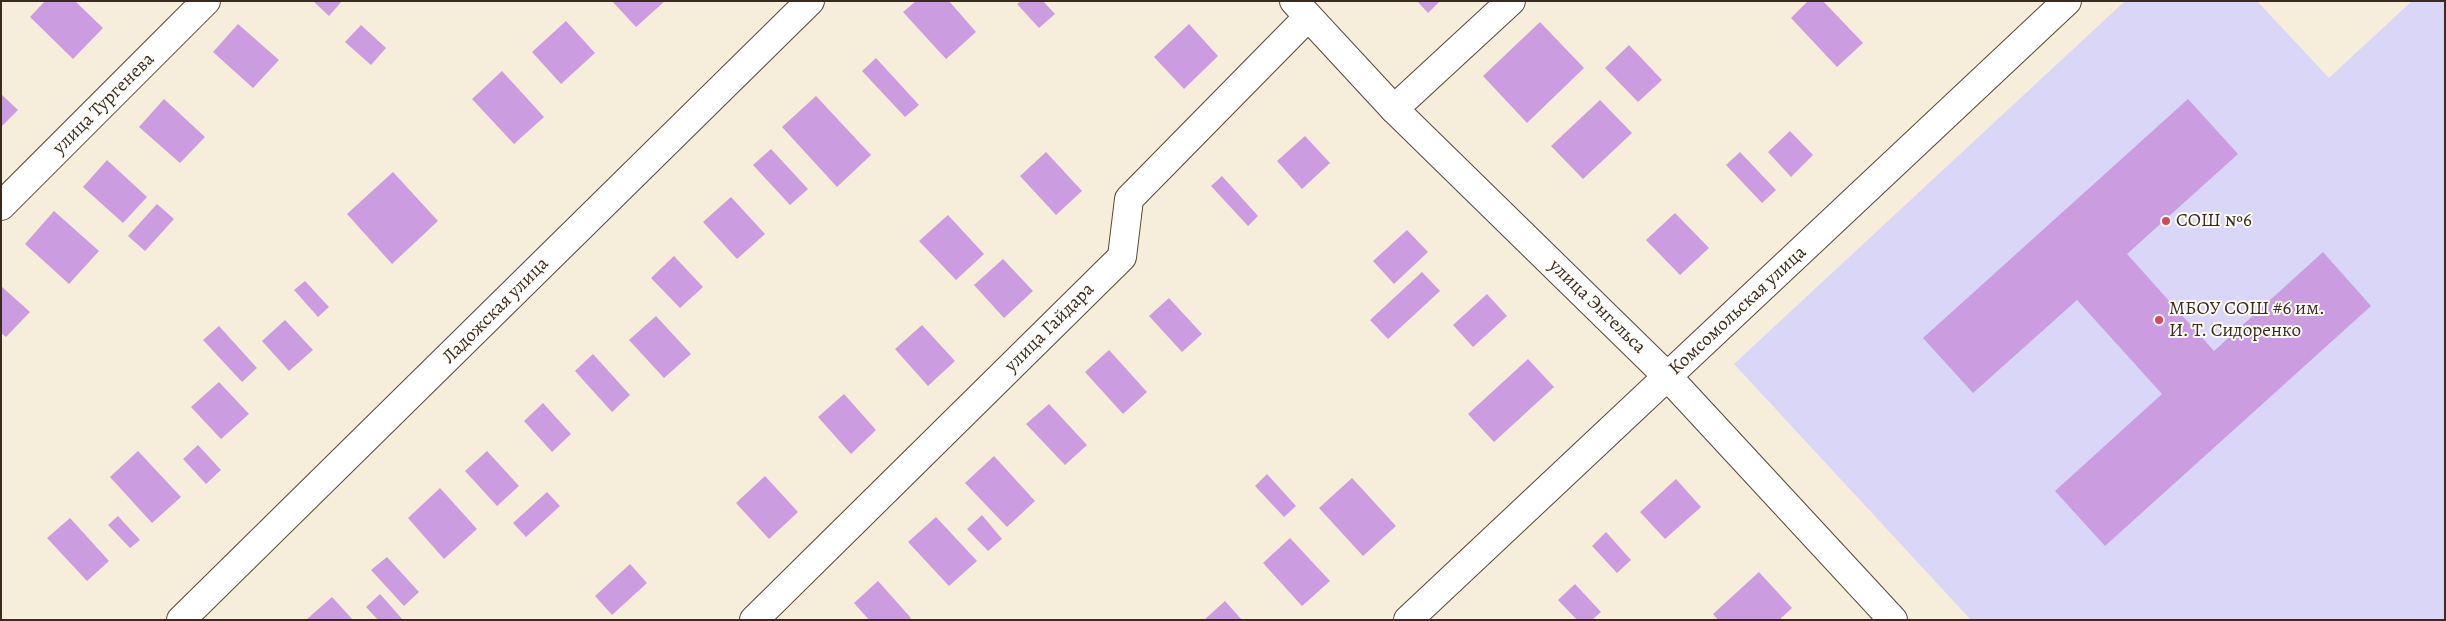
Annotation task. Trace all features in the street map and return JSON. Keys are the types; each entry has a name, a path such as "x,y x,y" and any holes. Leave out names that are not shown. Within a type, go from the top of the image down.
{"street":[{"name":"улица Тургенева","path":"1,206 206,1"},
{"name":"Ладожская улица","path":"181,620 810,1"},
{"path":"1394,109 1511,1"},
{"name":"Комсомольская улица","path":"1408,620 2067,1"},
{"name":"улица Энгельса","path":"1301,9 1394,109 1668,377 1893,620"},
{"name":"улица Гайдара","path":"754,620 1122,258 1129,198 1301,9"}],"shaded area":[{"name":"СОШ №6","path":"2125,1 2257,1 2329,78 2412,1 2445,1 2445,620 1971,620 1734,364"}],"building":[{"path":"45,1 75,1 103,28 73,59 30,17"},
{"path":"313,1 342,1 329,16"},
{"path":"612,1 665,1 636,27"},
{"path":"916,1 949,1 976,32 946,59 903,12"},
{"path":"1021,1 1043,1 1055,14 1039,28 1017,4"},
{"path":"1417,1 1440,1 1428,13"},
{"path":"1808,1 1823,1 1863,43 1837,67 1791,18"},
{"path":"566,21 595,53 561,84 532,52"},
{"path":"1540,22 1584,68 1527,123 1483,76"},
{"path":"238,24 279,60 253,88 213,52"},
{"path":"1189,24 1218,56 1184,89 1154,57"},
{"path":"361,25 386,48 371,65 345,42"},
{"path":"1629,45 1662,80 1638,102 1605,68"},
{"path":"876,58 919,105 905,117 862,71"},
{"path":"502,71 544,117 514,144 472,99"},
{"path":"1,94 18,110 1,127"},
{"path":"816,96 871,155 837,187 782,127"},
{"path":"164,99 205,137 180,163 139,127"},
{"path":"2188,99 2238,154 2127,254 2214,351 2323,252 2371,306 2105,546 2055,491 2162,394 2077,300 1973,393 1923,338"},
{"path":"1600,100 1632,133 1583,179 1551,146"},
{"path":"1790,131 1813,155 1791,177 1768,152"},
{"path":"1305,136 1330,163 1302,189 1277,161"},
{"path":"771,149 808,189 790,205 753,165"},
{"path":"1046,152 1082,191 1056,215 1020,176"},
{"path":"1740,152 1776,190 1762,203 1726,165"},
{"path":"107,160 147,197 123,223 83,187"},
{"path":"393,172 438,221 392,264 347,214"},
{"path":"1222,176 1258,216 1248,226 1211,186"},
{"path":"731,197 765,234 737,259 703,222"},
{"path":"157,204 174,219 145,251 128,236"},
{"path":"54,211 99,251 69,284 25,244"},
{"path":"1675,213 1709,248 1680,275 1646,240"},
{"path":"948,215 984,254 956,280 919,241"},
{"path":"1407,230 1428,252 1394,284 1373,261"},
{"path":"674,256 703,287 680,308 651,278"},
{"path":"1003,259 1033,291 1004,318 974,285"},
{"path":"1422,272 1440,291 1388,339 1370,320"},
{"path":"305,281 329,307 318,317 294,290"},
{"path":"1,286 30,312 6,337 1,333"},
{"path":"1487,294 1507,316 1473,347 1453,325"},
{"path":"1169,298 1202,334 1182,352 1149,316"},
{"path":"656,316 691,354 664,378 629,340"},
{"path":"285,320 313,350 289,371 262,341"},
{"path":"922,325 955,361 928,386 895,349"},
{"path":"219,326 257,368 242,382 203,340"},
{"path":"1109,350 1147,392 1123,414 1085,372"},
{"path":"593,354 630,395 612,412 575,371"},
{"path":"1528,359 1554,387 1494,442 1468,414"},
{"path":"219,382 249,414 221,439 191,407"},
{"path":"844,394 876,430 851,454 818,417"},
{"path":"543,403 571,434 552,452 524,421"},
{"path":"1049,404 1087,445 1065,465 1026,424"},
{"path":"198,445 221,470 206,484 183,459"},
{"path":"138,451 181,497 152,523 110,477"},
{"path":"487,451 519,486 497,506 465,471"},
{"path":"994,456 1035,501 1007,527 965,483"},
{"path":"1267,474 1296,506 1284,517 1255,486"},
{"path":"765,476 798,512 769,539 736,503"},
{"path":"1352,478 1396,526 1363,556 1319,508"},
{"path":"1676,479 1701,507 1665,539 1640,512"},
{"path":"440,488 477,529 444,559 408,518"},
{"path":"547,492 560,506 526,537 513,523"},
{"path":"982,515 1002,539 988,551 967,529"},
{"path":"118,516 140,540 130,548 108,525"},
{"path":"936,517 977,561 949,586 908,542"},
{"path":"70,518 109,561 87,581 47,538"},
{"path":"1606,532 1631,560 1617,573 1592,546"},
{"path":"1290,538 1330,581 1302,606 1263,563"},
{"path":"387,557 419,592 404,606 371,570"},
{"path":"630,564 647,583 612,615 595,596"},
{"path":"1759,572 1792,608 1779,620 1718,620 1713,614"},
{"path":"878,581 911,618 909,620 869,620 854,603"},
{"path":"1575,584 1601,612 1592,620 1577,620 1558,600"},
{"path":"380,594 403,620 378,620 366,607"},
{"path":"332,597 353,620 306,620"},
{"path":"1225,601 1242,620 1204,620"}],"place":[{"name":"СОШ №6","path":"2166,221"},
{"name":"МБОУ СОШ #6 им. И. Т. Сидоренко","path":"2159,320"}]}
